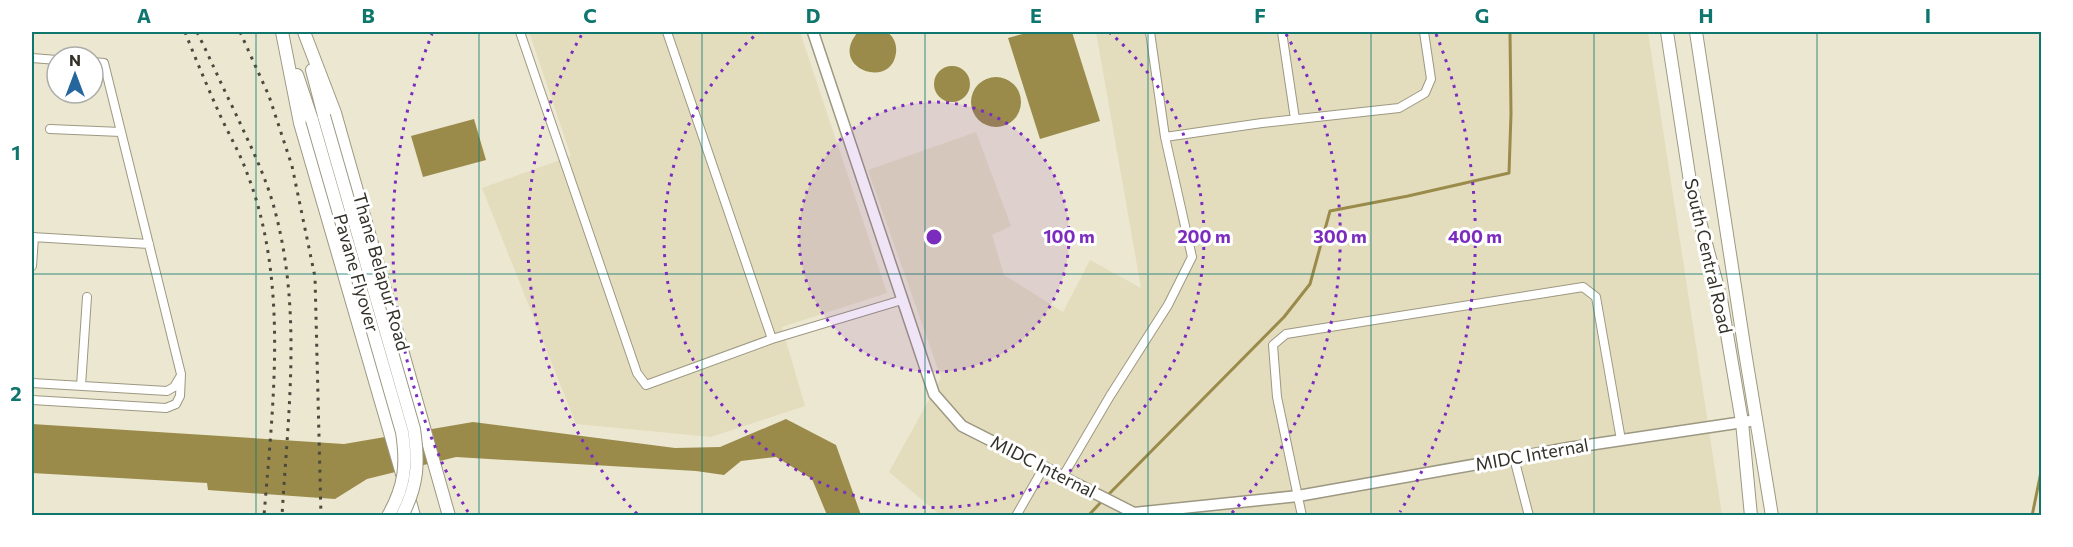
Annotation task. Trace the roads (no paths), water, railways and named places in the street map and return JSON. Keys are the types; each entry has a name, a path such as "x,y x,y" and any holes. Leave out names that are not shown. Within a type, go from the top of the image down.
{"main road":[{"name":"Pavane Flyover","path":"282,32 318,118 414,429 418,466 416,483 402,516"},
{"name":"Thane Belapur Road","path":"282,32 300,123 414,516"},
{"name":"Pavane Flyover","path":"303,32 318,118 402,432 404,480 388,516"},
{"name":"Thane Belapur Road","path":"303,32 335,113 449,516"},
{"name":"South Central Road","path":"1667,32 1691,188 1721,298 1742,422 1751,516"},
{"name":"South Central Road","path":"1696,32 1772,516"}],"street":[{"path":"520,32 637,373 646,385 772,339 902,300"},
{"path":"667,32 772,339"},
{"name":"MIDC Internal","path":"813,32 934,394 962,426 1134,513 1298,496 1621,440 1756,421"},
{"path":"1063,476 1110,396 1168,305 1192,257 1165,137 1150,32"},
{"path":"1282,32 1295,119"},
{"path":"1165,137 1295,119 1399,108 1425,93 1431,79 1424,32"},
{"path":"32,400 170,407 179,399 181,374 105,67"},
{"path":"50,129 121,132"},
{"path":"32,266 33,237 148,244"},
{"path":"1302,516 1277,397 1273,345 1286,334 1583,287 1596,297 1621,440"},
{"path":"81,386 87,297"},
{"path":"32,383 167,391 174,387 181,374"},
{"path":"1514,458 1529,516"},
{"path":"1016,516 1044,467"}],"waterway":[{"path":"1107,496 1284,317 1310,284 1330,211 1509,173 1510,32"},
{"path":"2032,516 2042,467"},
{"path":"1088,516 1102,501"}],"railway":[{"path":"185,32 247,173 260,214 269,256 275,343 264,516"},
{"path":"197,32 262,172 275,211 283,249 291,325 291,363 282,516"},
{"path":"240,32 269,96 292,166 315,277 321,516"}]}
